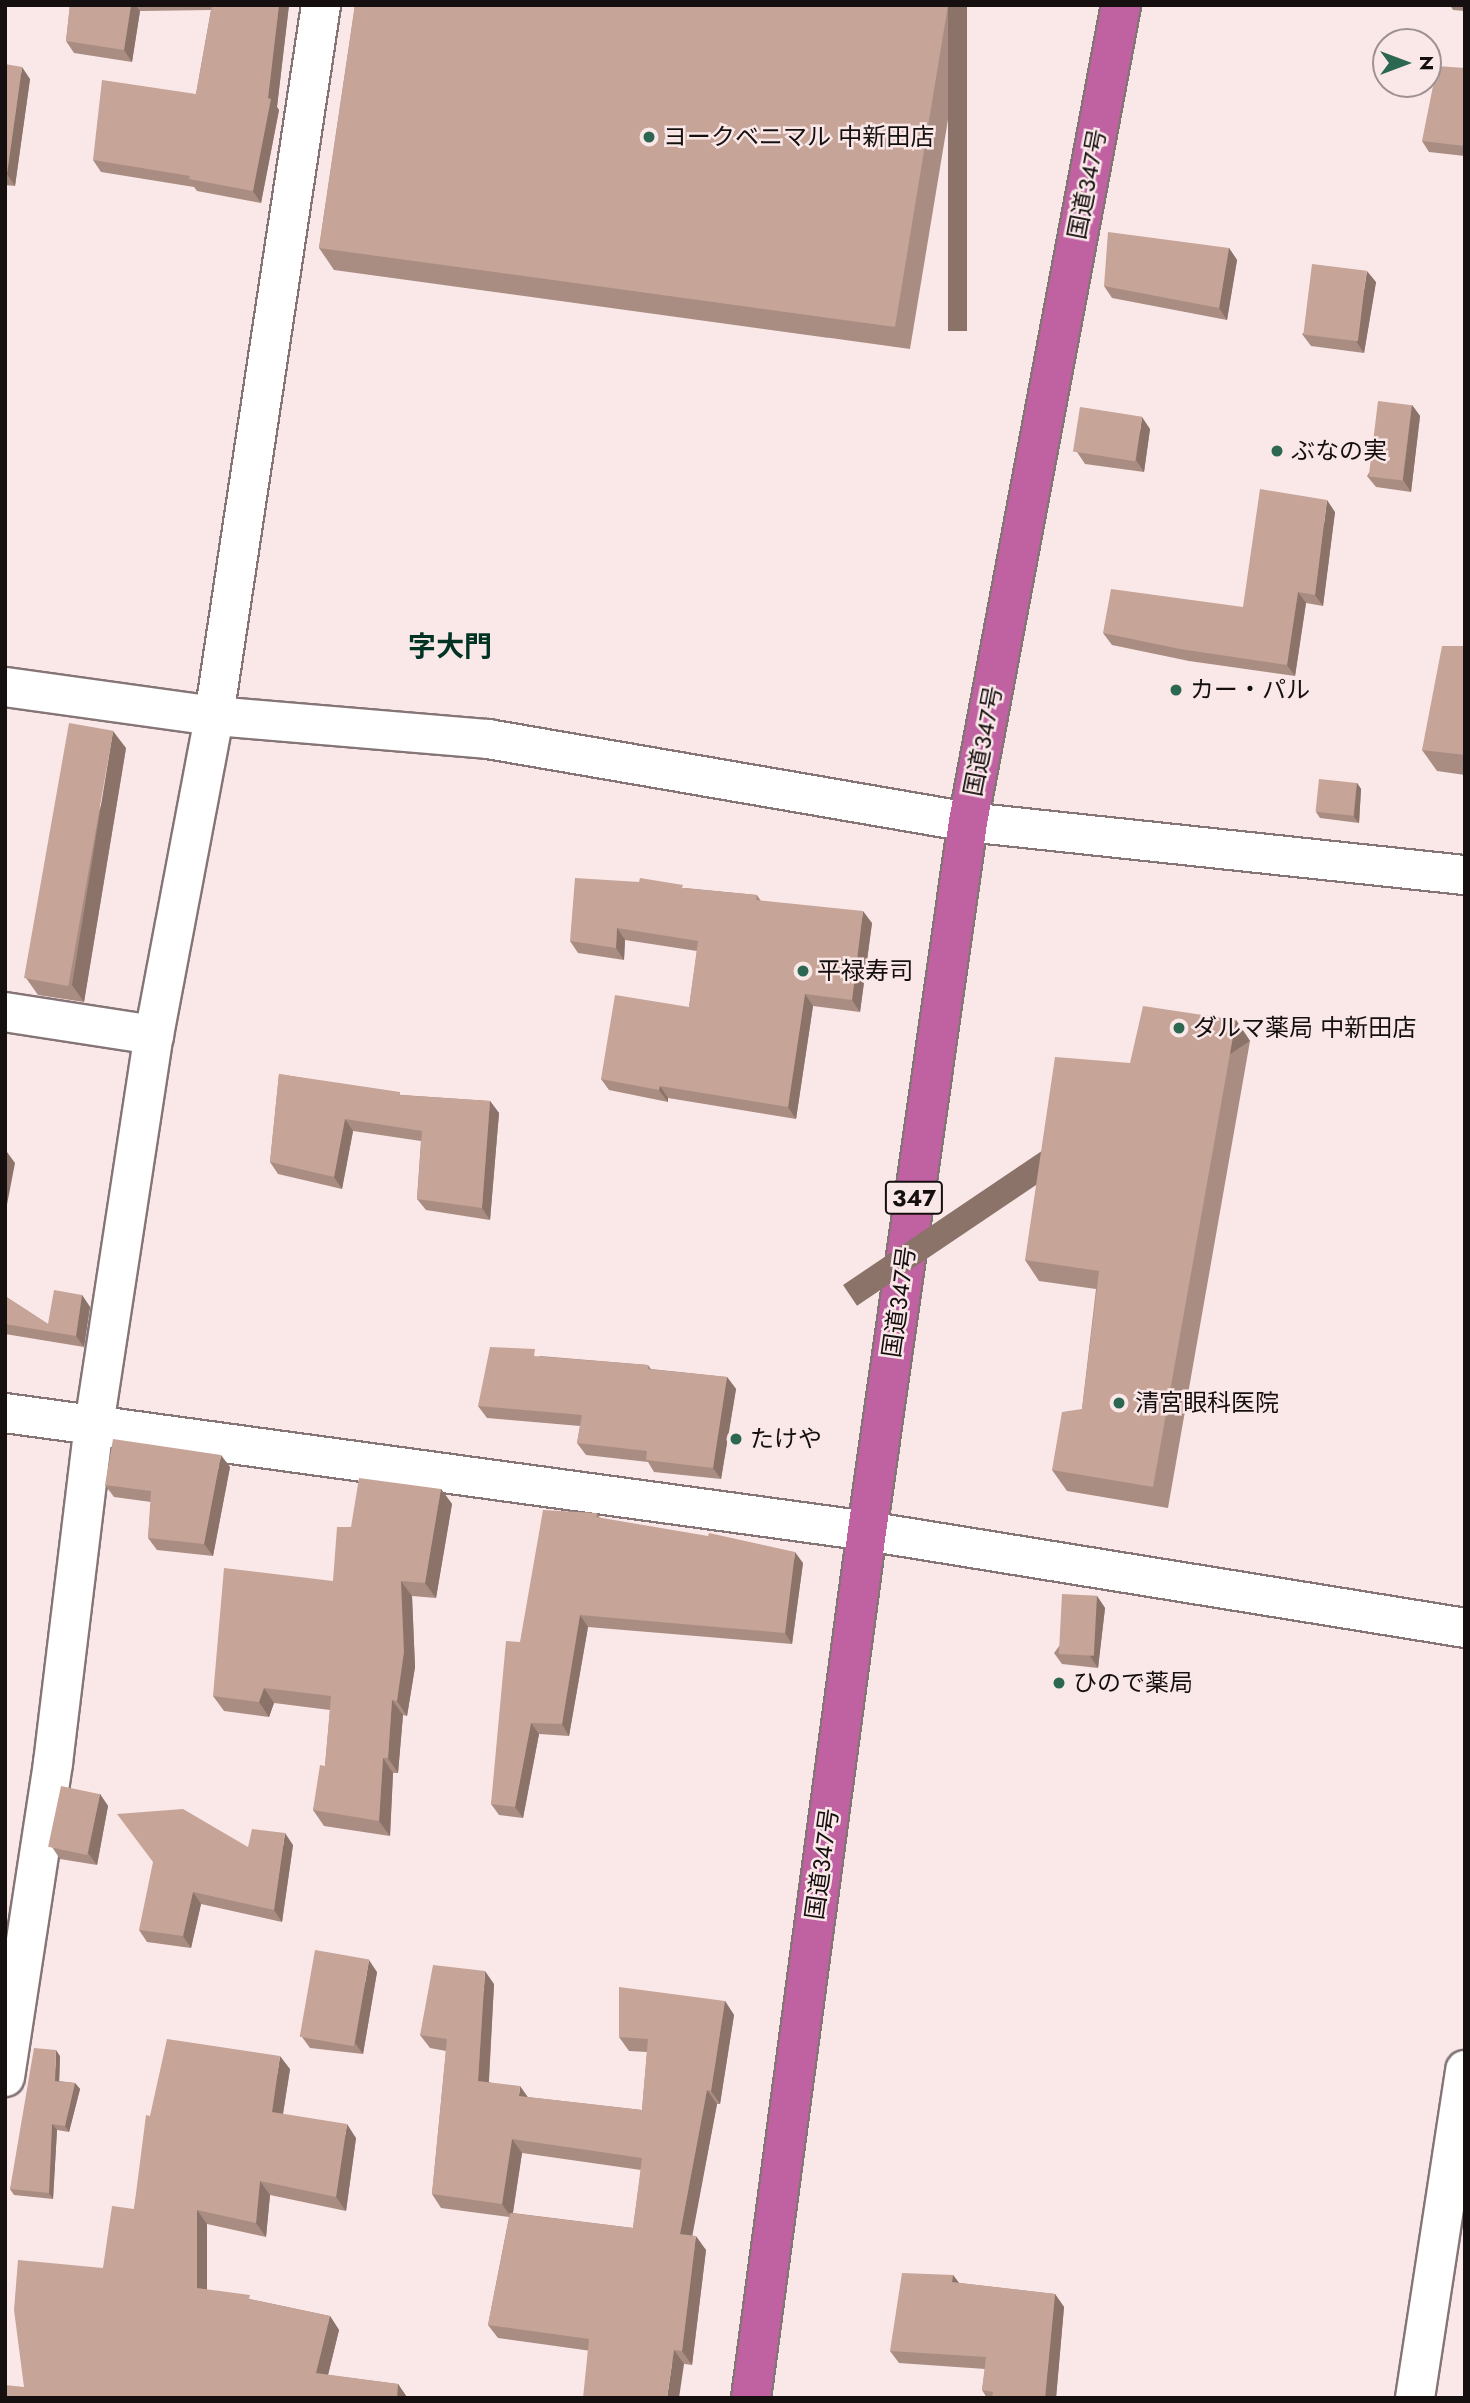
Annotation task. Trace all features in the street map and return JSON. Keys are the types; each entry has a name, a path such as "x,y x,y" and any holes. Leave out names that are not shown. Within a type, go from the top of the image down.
{"highway":[{"name":"国道347号","path":"751,2398 867,1531 968,822 1121,5"}],"street":[{"path":"5,2077 53,1763 94,1425 154,1035 214,716 321,5"},
{"path":"5,687 214,716 488,739 968,822 1465,875"},
{"path":"5,1012 154,1035"},
{"path":"5,1413 867,1531 1465,1628"},
{"path":"1415,2398 1465,2070"}],"building":[{"path":"70,5 131,5 124,50 66,41"},
{"path":"212,5 279,5 268,98 271,99 253,191 189,179 190,176 93,160 102,80 196,94"},
{"name":"ヨークベニマル 中新田店","path":"355,5 948,5 895,327 319,248"},
{"path":"5,64 22,67 7,174 5,174"},
{"path":"1442,66 1465,68 1465,146 1422,141 1431,98 1442,98"},
{"path":"1108,232 1229,248 1219,308 1104,286"},
{"path":"1312,264 1367,271 1358,341 1303,334"},
{"path":"1378,401 1412,405 1402,481 1369,476"},
{"path":"1080,407 1142,417 1135,461 1073,451"},
{"path":"1260,489 1327,500 1315,595 1298,592 1287,665 1180,649 1103,633 1111,589 1243,607"},
{"path":"1442,646 1465,646 1465,755 1422,750"},
{"path":"69,723 113,731 68,986 24,978"},
{"path":"1319,779 1357,783 1353,816 1316,812"},
{"path":"575,878 639,882 640,878 683,885 682,888 757,895 756,900 863,911 852,1000 805,994 788,1107 660,1086 659,1090 601,1079 615,995 689,1007 698,941 617,928 616,948 570,941"},
{"path":"1143,1006 1236,1020 1153,1487 1052,1470 1062,1412 1082,1409 1099,1271 1025,1260 1055,1057 1130,1063"},
{"path":"279,1074 400,1092 400,1095 490,1101 482,1208 417,1199 422,1131 345,1119 334,1177 270,1162"},
{"path":"54,1290 82,1295 76,1336 5,1324 5,1296 48,1324"},
{"path":"490,1347 535,1349 534,1356 648,1365 648,1369 727,1377 713,1468 646,1460 647,1451 577,1443 582,1415 478,1406"},
{"path":"113,1439 221,1455 204,1544 148,1538 151,1491 105,1485"},
{"path":"359,1478 441,1489 425,1583 401,1581 404,1652 397,1701 392,1700 388,1758 383,1758 379,1821 313,1810 320,1765 325,1766 331,1696 264,1688 259,1702 213,1696 224,1568 333,1581 337,1527 351,1527"},
{"path":"543,1510 597,1513 596,1517 708,1536 709,1533 795,1552 785,1633 580,1615 562,1724 531,1723 515,1807 491,1804 506,1641 520,1642"},
{"path":"1062,1594 1097,1596 1094,1656 1059,1654"},
{"path":"61,1786 100,1794 87,1855 48,1847"},
{"path":"183,1809 248,1847 252,1829 285,1833 274,1910 193,1892 183,1936 139,1930 153,1862 117,1814"},
{"path":"315,1950 369,1960 354,2046 300,2037"},
{"path":"433,1965 485,1971 478,2081 520,2086 519,2096 642,2110 648,2039 619,2037 619,1987 725,2001 711,2091 707,2090 680,2234 696,2236 682,2351 674,2350 667,2398 583,2398 589,2339 488,2325 510,2213 633,2228 642,2158 512,2139 502,2204 432,2194 447,2039 420,2035"},
{"path":"167,2039 280,2056 272,2112 347,2124 336,2197 260,2181 256,2223 197,2210 197,2288 250,2295 249,2299 330,2316 316,2373 398,2384 397,2398 5,2398 5,2385 24,2387 14,2310 18,2260 103,2268 112,2206 134,2209 146,2115 150,2116"},
{"path":"34,2048 56,2050 55,2081 75,2083 65,2126 52,2124 49,2193 10,2189"},
{"path":"902,2273 953,2275 952,2282 1055,2294 1045,2398 992,2398 993,2392 982,2390 986,2357 890,2351"}],"place":[{"name":"ヨークベニマル 中新田店","path":"649,137"},
{"name":"ぶなの実","path":"1277,451"},
{"name":"カー・パル","path":"1176,690"},
{"name":"平禄寿司","path":"803,971"},
{"name":"ダルマ薬局 中新田店","path":"1179,1028"},
{"name":"清宮眼科医院","path":"1119,1403"},
{"name":"たけや","path":"736,1439"},
{"name":"ひので薬局","path":"1059,1683"}],"district":[{"name":"字大門","path":"450,647"}]}
